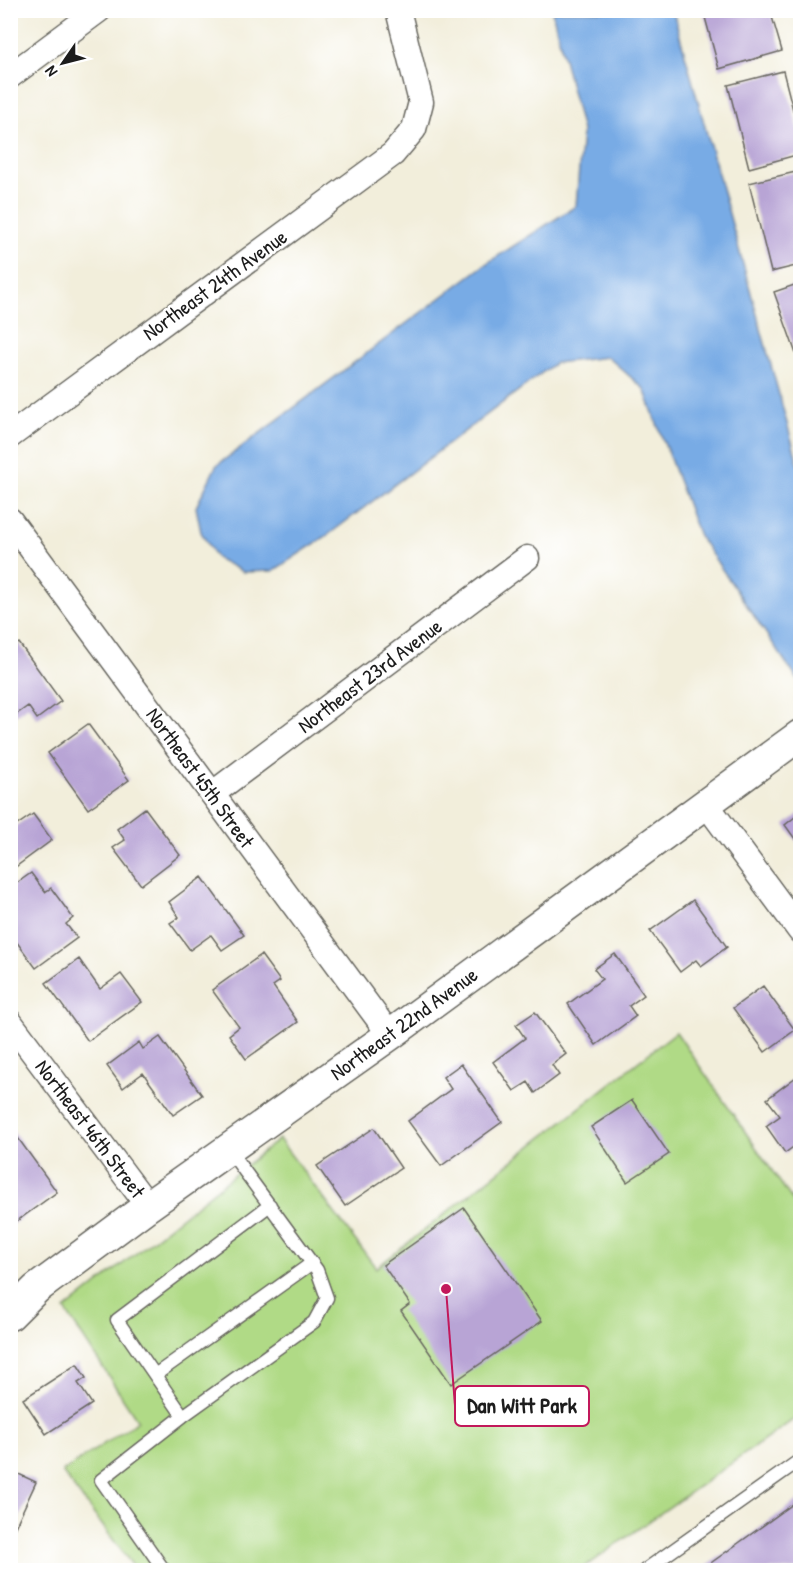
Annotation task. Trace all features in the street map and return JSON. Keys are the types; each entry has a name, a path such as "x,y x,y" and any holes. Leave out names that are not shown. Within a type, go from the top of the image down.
{"street":[{"path":"10,76 99,10"},
{"name":"Northeast 24th Avenue","path":"10,436 393,154 414,129 421,102 398,10"},
{"name":"Northeast 45th Street","path":"10,520 390,1035"},
{"name":"Northeast 23rd Avenue","path":"212,794 527,558"},
{"name":"Northeast 22nd Avenue","path":"10,1315 36,1289 148,1206 390,1035 800,735"},
{"path":"707,805 801,932"},
{"name":"Northeast 46th Street","path":"10,1023 148,1206"}],"lane":[{"path":"164,1570 101,1480 183,1416 314,1322 327,1298 317,1270 229,1149"},
{"path":"183,1416 117,1320 270,1205"},
{"path":"155,1375 312,1263"},
{"path":"645,1570 801,1461"}],"green space":[{"path":"676,1032 800,1211 800,1415 580,1570 136,1570 62,1472 138,1421 65,1310 279,1139 376,1268"}],"water":[{"path":"552,11 673,11 800,470 800,683 699,536 644,389 608,357 555,363 328,535 273,571 243,572 216,558 201,532 196,507 216,466 487,263 576,206 582,131"}],"building":[{"path":"703,10 770,10 782,51 719,69"},
{"path":"783,71 800,137 800,154 749,168 728,85"},
{"path":"800,171 800,265 771,272 749,183"},
{"path":"800,283 800,365 774,292"},
{"path":"19,643 61,701 37,719 28,706 10,719 10,649"},
{"path":"88,724 129,780 88,809 48,753"},
{"path":"145,808 180,855 141,885 113,848 125,840 117,829"},
{"path":"800,813 800,846 785,825"},
{"path":"33,814 52,840 10,871 10,830"},
{"path":"31,873 45,892 51,888 73,918 66,924 77,938 36,968 10,933 10,888"},
{"path":"202,877 244,935 222,950 211,935 190,950 170,923 179,917 169,902"},
{"path":"693,900 727,947 701,966 696,960 680,972 650,931"},
{"path":"615,954 644,995 629,1006 636,1016 596,1045 568,1004 602,979 594,969"},
{"path":"261,955 280,981 273,986 298,1022 246,1059 229,1035 239,1027 212,990"},
{"path":"79,959 100,989 121,974 142,1002 88,1041 46,983"},
{"path":"763,986 795,1030 765,1052 733,1008"},
{"path":"535,1012 566,1054 552,1065 559,1075 535,1093 528,1082 514,1091 493,1062 525,1038 516,1025"},
{"path":"160,1037 202,1095 173,1115 143,1073 123,1088 107,1066 139,1042 143,1049"},
{"path":"461,1064 502,1122 441,1166 408,1121 451,1089 443,1077"},
{"path":"800,1074 800,1142 785,1153 766,1126 780,1116 767,1099"},
{"path":"632,1100 669,1154 627,1182 591,1127"},
{"path":"10,1127 57,1192 10,1226"},
{"path":"374,1128 401,1168 345,1206 317,1166"},
{"path":"464,1208 542,1321 451,1384 401,1311 410,1304 383,1265"},
{"path":"77,1364 86,1378 78,1383 92,1404 46,1434 23,1399"},
{"path":"10,1470 36,1482 10,1538"},
{"path":"800,1499 800,1567 796,1570 701,1570"}],"place":[{"name":"Dan Witt Park","path":"446,1289"}]}
